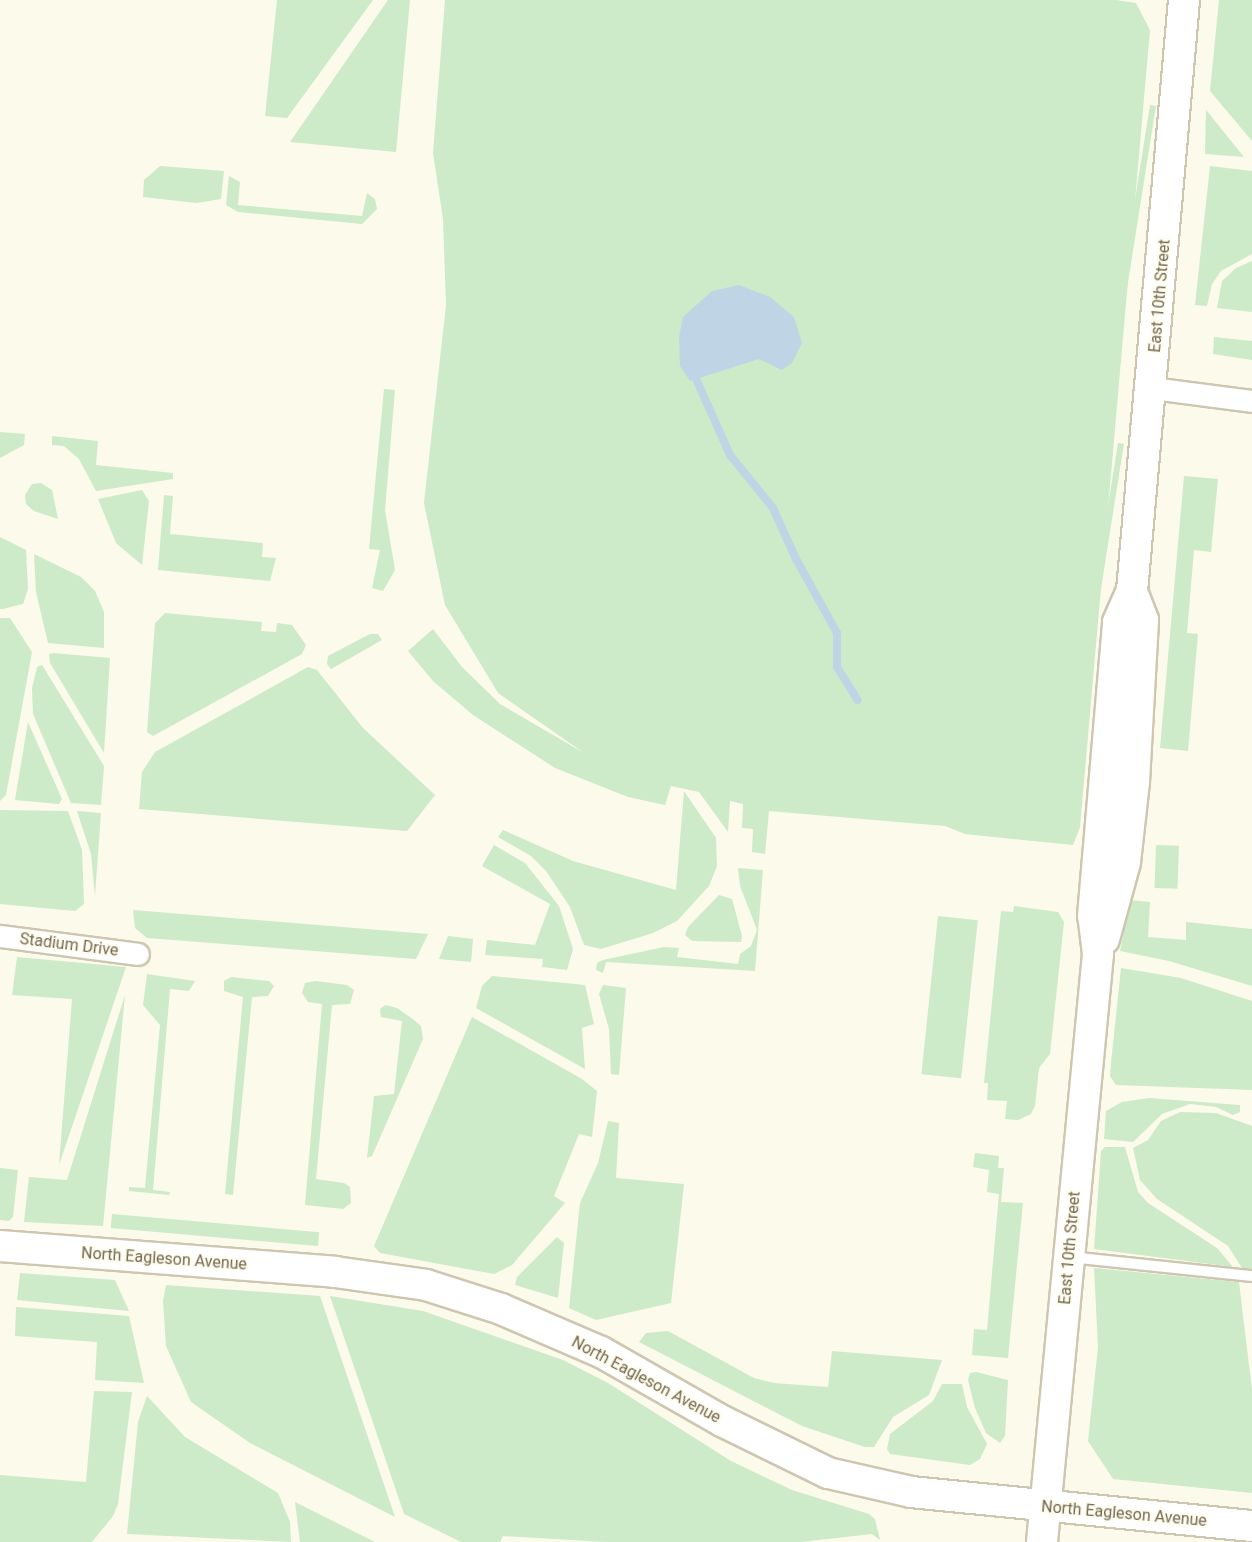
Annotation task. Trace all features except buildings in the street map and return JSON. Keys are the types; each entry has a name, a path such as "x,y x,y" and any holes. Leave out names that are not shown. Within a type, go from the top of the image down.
{"street":[{"name":"East 10th Street","path":"1042,1542 1098,954 1093,916 1118,622 1132,591 1152,388 1184,0"},
{"path":"1152,388 1252,401"},
{"name":"Stadium Drive","path":"0,936 138,954"},
{"name":"North Eagleson Avenue","path":"0,1246 335,1272 426,1285 501,1309 601,1352 722,1421 828,1473 911,1492 1252,1526"}],"lane":[{"path":"1070,1257 1252,1276"}],"green space":[{"path":"277,0 373,0 287,118 265,116"},
{"path":"388,0 410,0 396,152 290,142"},
{"path":"445,0 1116,0 1136,3 1150,30 1080,827 1073,845 965,834 945,826 769,811 765,854 752,852 753,829 742,828 743,804 730,801 728,832 699,792 671,786 665,805 628,797 555,768 473,715 433,681 408,651 433,629 462,667 500,704 584,753 498,693 445,605 424,503 446,305 443,219 433,153"},
{"path":"1219,0 1252,0 1252,141 1210,91"},
{"path":"1150,105 1156,106 1120,333 1114,332"},
{"path":"1206,110 1244,157 1205,154"},
{"path":"160,166 224,171 221,199 197,203 143,197 144,180"},
{"path":"1210,166 1252,171 1252,254 1221,271 1212,284 1207,306 1195,305"},
{"path":"229,176 240,182 238,205 362,216 367,193 375,199 377,209 362,224 238,212 226,205"},
{"path":"1252,261 1252,312 1217,308 1222,281 1236,268"},
{"path":"1214,337 1252,341 1252,360 1213,354"},
{"path":"384,389 395,390 385,510 395,570 383,591 372,588 380,550 369,549"},
{"path":"0,432 25,434 24,445 0,458"},
{"path":"52,436 98,441 96,465 173,473 173,479 96,491 79,459 64,446 52,445"},
{"path":"1118,443 1124,444 1076,745 1070,744"},
{"path":"1184,476 1218,479 1211,552 1194,550 1187,633 1198,634 1188,751 1160,748"},
{"path":"41,483 52,490 58,519 34,511 26,504 25,495 32,484"},
{"path":"142,490 149,501 142,565 116,543 98,499"},
{"path":"164,495 173,496 170,534 263,543 262,557 276,558 270,581 158,570"},
{"path":"0,537 26,550 28,589 23,604 3,609 0,609"},
{"path":"34,554 81,577 95,591 104,612 104,648 48,643 36,592"},
{"path":"165,613 262,622 261,631 276,632 277,623 292,625 306,645 302,654 153,736 147,732 155,623"},
{"path":"0,618 10,618 32,652 6,795 0,801"},
{"path":"370,634 378,634 382,640 331,669 327,664 328,656"},
{"path":"49,654 110,658 104,753 50,663"},
{"path":"42,665 104,766 101,805 71,803 33,714 32,688 37,667"},
{"path":"308,667 317,670 363,728 435,795 407,831 139,809 142,772 155,752"},
{"path":"28,722 62,799 59,804 15,800"},
{"path":"684,791 716,838 717,866 709,886 677,921 653,933 601,949 584,945 570,907 546,871 531,856 498,837 503,830 573,861 676,890"},
{"path":"0,810 68,811 82,850 84,904 75,911 0,904"},
{"path":"77,811 101,813 95,896 91,854"},
{"path":"494,845 525,863 559,906 573,949 567,970 542,967 543,959 485,955 487,940 535,945 550,904 482,866"},
{"path":"1156,845 1179,846 1177,889 1154,888"},
{"path":"738,868 763,870 755,971 606,962 603,973 596,970 597,963 603,960 664,947 679,948 677,957 738,964 740,954 751,946 757,930 740,886"},
{"path":"719,895 732,899 742,936 741,942 692,941 685,935 688,927"},
{"path":"1130,900 1150,902 1148,937 1186,940 1186,922 1252,929 1252,986 1169,961 1120,951"},
{"path":"1014,906 1058,912 1064,922 1050,1054 1039,1068 1035,1106 1031,1114 1018,1120 1005,1119 1007,1101 987,1100 988,1083 984,1083 1001,911 1013,912"},
{"path":"133,910 428,934 416,959 147,938 135,928"},
{"path":"938,916 978,920 961,1078 921,1074"},
{"path":"448,936 473,939 471,962 439,959"},
{"path":"17,957 126,967 59,1165 72,999 12,995"},
{"path":"1121,968 1181,978 1252,1001 1252,1090 1116,1085 1110,1076"},
{"path":"147,974 195,981 189,991 170,989 153,1190 170,1192 169,1195 129,1191 129,1187 145,1188 160,1025 143,1005"},
{"path":"492,976 585,985 594,1024 582,1028 585,1069 476,1008 482,986"},
{"path":"231,977 269,981 274,986 268,996 252,997 233,1195 225,1194 243,997 224,991 224,981"},
{"path":"315,981 347,985 354,990 350,1004 332,1005 316,1179 344,1183 350,1187 351,1203 343,1209 305,1205 322,1004 308,1002 302,993 305,983"},
{"path":"603,985 626,988 619,1075 611,1074 609,1029 599,994"},
{"path":"125,995 103,1226 24,1222 29,1177 67,1180"},
{"path":"385,1005 397,1008 421,1026 423,1039 372,1156 367,1158 374,1096 394,1094 402,1021 381,1017 380,1009"},
{"path":"472,1017 582,1079 597,1091 592,1137 579,1134 554,1196 565,1203 512,1265 494,1274 380,1253 374,1246"},
{"path":"1149,1098 1240,1105 1240,1112 1233,1115 1216,1107 1190,1104 1162,1114 1133,1142 1104,1139 1106,1111 1122,1102"},
{"path":"1180,1112 1216,1113 1252,1126 1252,1269 1242,1268 1228,1246 1157,1199 1140,1180 1133,1148 1148,1140 1161,1121"},
{"path":"608,1121 619,1123 616,1178 684,1184 671,1303 596,1320 569,1308 580,1203 598,1163"},
{"path":"1105,1147 1125,1147 1138,1192 1148,1203 1217,1248 1233,1267 1094,1249 1101,1151"},
{"path":"975,1153 999,1156 998,1168 1004,1168 1001,1202 1023,1203 1008,1358 972,1355 974,1329 987,1330 999,1194 987,1192 989,1170 973,1167"},
{"path":"0,1168 18,1170 13,1217 9,1221 0,1220"},
{"path":"112,1214 319,1232 318,1246 111,1228"},
{"path":"557,1237 564,1243 558,1298 515,1285 517,1277"},
{"path":"1094,1268 1239,1282 1252,1390 1252,1493 1113,1479 1088,1441 1098,1347"},
{"path":"20,1273 115,1280 129,1311 17,1300"},
{"path":"166,1285 320,1296 395,1517 250,1443 191,1402 166,1346 163,1301"},
{"path":"330,1296 423,1311 563,1360 608,1383 731,1461 792,1490 869,1514 875,1519 880,1540 872,1534 800,1542 606,1542 503,1536 500,1542 461,1542 404,1514"},
{"path":"16,1307 129,1316 144,1383 95,1380 97,1342 15,1336"},
{"path":"668,1331 754,1378 774,1383 828,1387 832,1351 942,1360 929,1395 893,1417 874,1447 865,1447 802,1426 639,1342 646,1333"},
{"path":"976,1372 1008,1380 1005,1436 1000,1443 986,1433 975,1408 968,1380 970,1373"},
{"path":"942,1384 962,1384 967,1407 987,1444 980,1459 970,1465 890,1454 887,1449 890,1434 933,1401"},
{"path":"94,1391 132,1392 118,1504 113,1516 92,1542 0,1542 0,1475 86,1482"},
{"path":"147,1396 185,1437 278,1493 290,1522 291,1542 127,1534 138,1422"},
{"path":"295,1502 375,1542 300,1542"}],"water":[{"path":"739,285 770,297 794,317 802,343 792,363 782,370 759,359 690,381 680,366 679,337 683,317 712,291"}],"waterway":[{"path":"697,381 730,455 773,508 795,557 837,633 837,667 858,700"}]}
